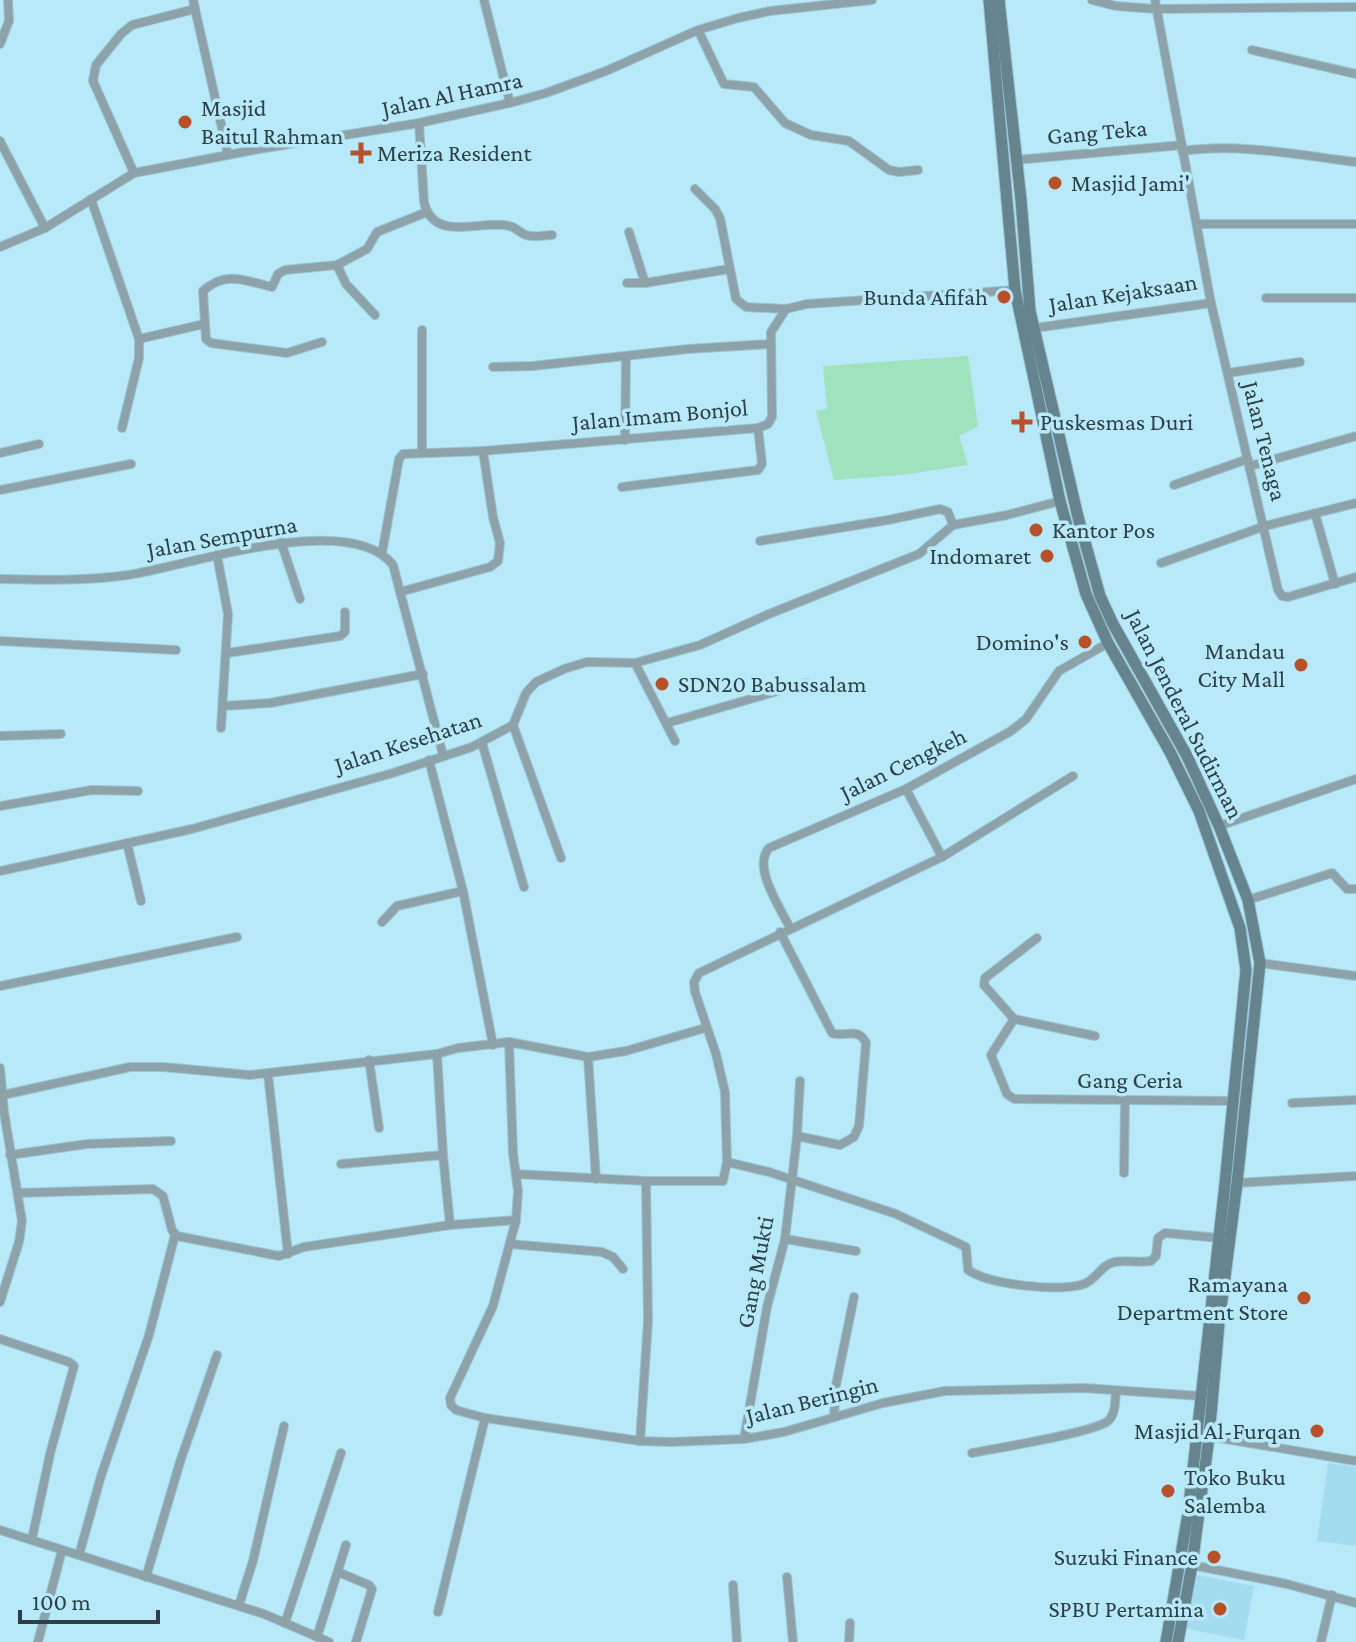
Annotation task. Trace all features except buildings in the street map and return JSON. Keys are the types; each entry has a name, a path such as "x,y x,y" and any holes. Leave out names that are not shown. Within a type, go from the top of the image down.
{"street":[{"path":"0,44 9,21 8,0"},
{"path":"484,0 510,103"},
{"name":"Jalan Al Hamra","path":"0,247 45,228 134,173 419,123 510,103 606,71 698,30 770,11 872,0"},
{"name":"Jalan Jenderal Sudirman","path":"989,0 1015,290 1060,501 1113,624 1187,756 1219,826 1248,900 1260,963 1238,1094 1219,1238 1188,1514 1166,1642"},
{"name":"Jalan Jenderal Sudirman","path":"999,0 1021,200 1027,287 1081,553 1086,594 1108,643 1186,782 1203,821 1240,928 1246,970 1238,1094 1237,1183 1219,1323 1209,1437 1178,1642"},
{"path":"1092,0 1116,6 1356,7"},
{"path":"134,173 93,81 93,73 96,65 127,29 194,4 228,155"},
{"name":"Jalan Kejaksaan","path":"1035,328 1211,303 1156,5"},
{"path":"698,30 724,84 754,87 785,123 811,135 849,141 889,170 918,170"},
{"path":"1252,50 1356,74"},
{"path":"419,123 427,212 446,227 508,225 531,236 552,235"},
{"path":"0,141 3,154 45,228"},
{"name":"Gang Teka","path":"1015,160 1206,148 1245,149 1356,162"},
{"path":"695,189 720,218 729,269 740,304 763,309 786,309 807,304 1015,290"},
{"path":"91,199 139,339 137,368 122,428"},
{"path":"1008,200 1021,200"},
{"path":"322,342 287,353 211,343 206,339 202,293 222,278 237,277 272,287 278,274 285,270 337,265 367,249 377,232 427,212"},
{"path":"1198,224 1356,224"},
{"path":"629,232 645,283"},
{"path":"337,265 346,284 375,315"},
{"path":"627,283 645,283 729,269"},
{"path":"1266,298 1356,298"},
{"name":"Jalan Tenaga","path":"1211,303 1278,590 1288,597 1335,584"},
{"name":"Jalan Imam Bonjol","path":"422,452 483,451 758,428 768,424 772,417 771,332 786,309"},
{"path":"139,339 204,324"},
{"path":"422,330 422,452 403,454 399,459 382,553 393,565 443,755"},
{"path":"493,367 770,344"},
{"path":"625,440 626,356"},
{"path":"1228,373 1300,362"},
{"path":"622,487 758,470 762,464 758,428"},
{"path":"1174,485 1249,462 1356,436"},
{"path":"0,453 39,444"},
{"path":"400,592 490,567 498,561 500,543 483,451"},
{"path":"0,490 131,464"},
{"name":"Jalan Kesehatan","path":"0,871 230,820 482,743 513,725 526,693 536,682 564,669 587,662 635,663 700,645 919,554 953,525 1060,501"},
{"path":"1161,563 1265,526 1356,503"},
{"path":"760,541 940,509 948,512 953,525"},
{"path":"1315,513 1335,584 1356,577"},
{"path":"281,542 300,599"},
{"name":"Jalan Sempurna","path":"0,579 126,575 281,542 344,543 382,553"},
{"path":"217,555 228,614 221,728"},
{"path":"227,653 340,636 345,632 345,612"},
{"path":"0,641 176,650"},
{"name":"Jalan Cengkeh","path":"790,928 763,870 765,852 906,789 1011,731 1029,715 1059,671 1108,643"},
{"path":"635,663 675,741"},
{"path":"223,706 270,703 423,674"},
{"path":"667,723 806,683"},
{"path":"513,725 561,858"},
{"path":"0,736 61,734"},
{"path":"482,743 524,887"},
{"path":"429,760 463,891 493,1045"},
{"path":"516,1174 721,1182 726,1177 727,1162 725,1092 695,992 696,977 710,966 942,857 1073,776"},
{"path":"1219,826 1356,779"},
{"path":"906,789 942,857"},
{"path":"0,806 92,790 138,791"},
{"path":"127,843 141,901"},
{"path":"1248,900 1332,873 1346,888 1356,889"},
{"path":"382,922 397,906 463,891"},
{"path":"780,932 832,1033 855,1033 866,1043 859,1126 854,1137 840,1145 797,1136"},
{"path":"0,986 237,937"},
{"path":"1037,938 983,982 1014,1019 1095,1036"},
{"path":"1260,963 1356,976"},
{"name":"Gang Ceria","path":"1014,1019 991,1055 1007,1094 1014,1099 1125,1099 1238,1094"},
{"path":"3,1095 130,1067 268,1074 437,1054 458,1048 509,1042 588,1057 626,1051 705,1028"},
{"path":"509,1042 518,1204 510,1244 602,1252 613,1257 623,1269"},
{"path":"437,1054 450,1225"},
{"path":"588,1057 596,1179"},
{"path":"369,1060 379,1128"},
{"path":"0,1068 2,1112 18,1193 21,1231 1,1299"},
{"path":"268,1074 288,1254"},
{"name":"Gang Mukti","path":"744,1439 767,1307 785,1239 800,1081"},
{"path":"1124,1173 1125,1099"},
{"path":"1292,1103 1356,1100"},
{"path":"10,1155 87,1144 171,1141"},
{"path":"341,1164 443,1155"},
{"path":"727,1162 791,1179 896,1214 954,1241 968,1251 967,1268 971,1272 989,1280 1015,1285 1078,1285 1092,1280 1108,1264 1117,1261 1151,1261 1156,1256 1158,1238 1165,1233 1219,1238"},
{"path":"1237,1183 1356,1176"},
{"path":"640,1441 648,1321 646,1181"},
{"path":"18,1193 153,1189 163,1196 175,1235 149,1335 101,1476 79,1555"},
{"path":"175,1235 273,1256 304,1247 450,1225 516,1220"},
{"path":"785,1239 856,1251"},
{"name":"Jalan Beringin","path":"510,1244 493,1306 450,1398 452,1408 485,1418 640,1441 744,1439 784,1432 883,1403 945,1391 1054,1388 1200,1396"},
{"path":"834,1416 836,1385 854,1297"},
{"path":"0,1339 74,1366 50,1454 32,1539"},
{"path":"146,1577 180,1462 217,1355"},
{"path":"972,1453 1102,1424 1113,1414 1116,1391"},
{"path":"438,1612 485,1418"},
{"path":"239,1605 253,1561 284,1426"},
{"path":"1196,1434 1356,1461"},
{"path":"285,1623 341,1453"},
{"path":"0,1530 239,1605 329,1642"},
{"path":"317,1637 346,1545"},
{"path":"38,1642 62,1550"},
{"path":"1192,1565 1355,1601"},
{"path":"338,1572 372,1589 356,1642"},
{"path":"787,1577 793,1642"},
{"path":"733,1585 737,1642"},
{"path":"1321,1642 1332,1595"},
{"path":"849,1642 850,1623"}],"shaded area":[{"path":"1328,1463 1356,1467 1356,1546 1317,1541"},
{"path":"1197,1575 1254,1586 1244,1640 1187,1629"}],"green space":[{"path":"968,356 978,426 959,436 968,465 901,475 834,480 816,411 827,409 823,366"}],"place":[{"name":"Masjid Baitul Rahman","path":"185,122"},
{"name":"Meriza Resident","path":"361,153"},
{"name":"Masjid Jami'","path":"1055,183"},
{"name":"Bunda Afifah","path":"1004,297"},
{"name":"Puskesmas Duri","path":"1022,422"},
{"name":"Kantor Pos","path":"1036,530"},
{"name":"Indomaret","path":"1047,556"},
{"name":"Domino's","path":"1085,642"},
{"name":"Mandau City Mall","path":"1301,665"},
{"name":"SDN20 Babussalam","path":"662,684"},
{"name":"Ramayana Department Store","path":"1304,1298"},
{"name":"Masjid Al-Furqan","path":"1317,1431"},
{"name":"Toko Buku Salemba","path":"1168,1491"},
{"name":"Suzuki Finance","path":"1214,1557"},
{"name":"SPBU Pertamina","path":"1220,1609"}]}
